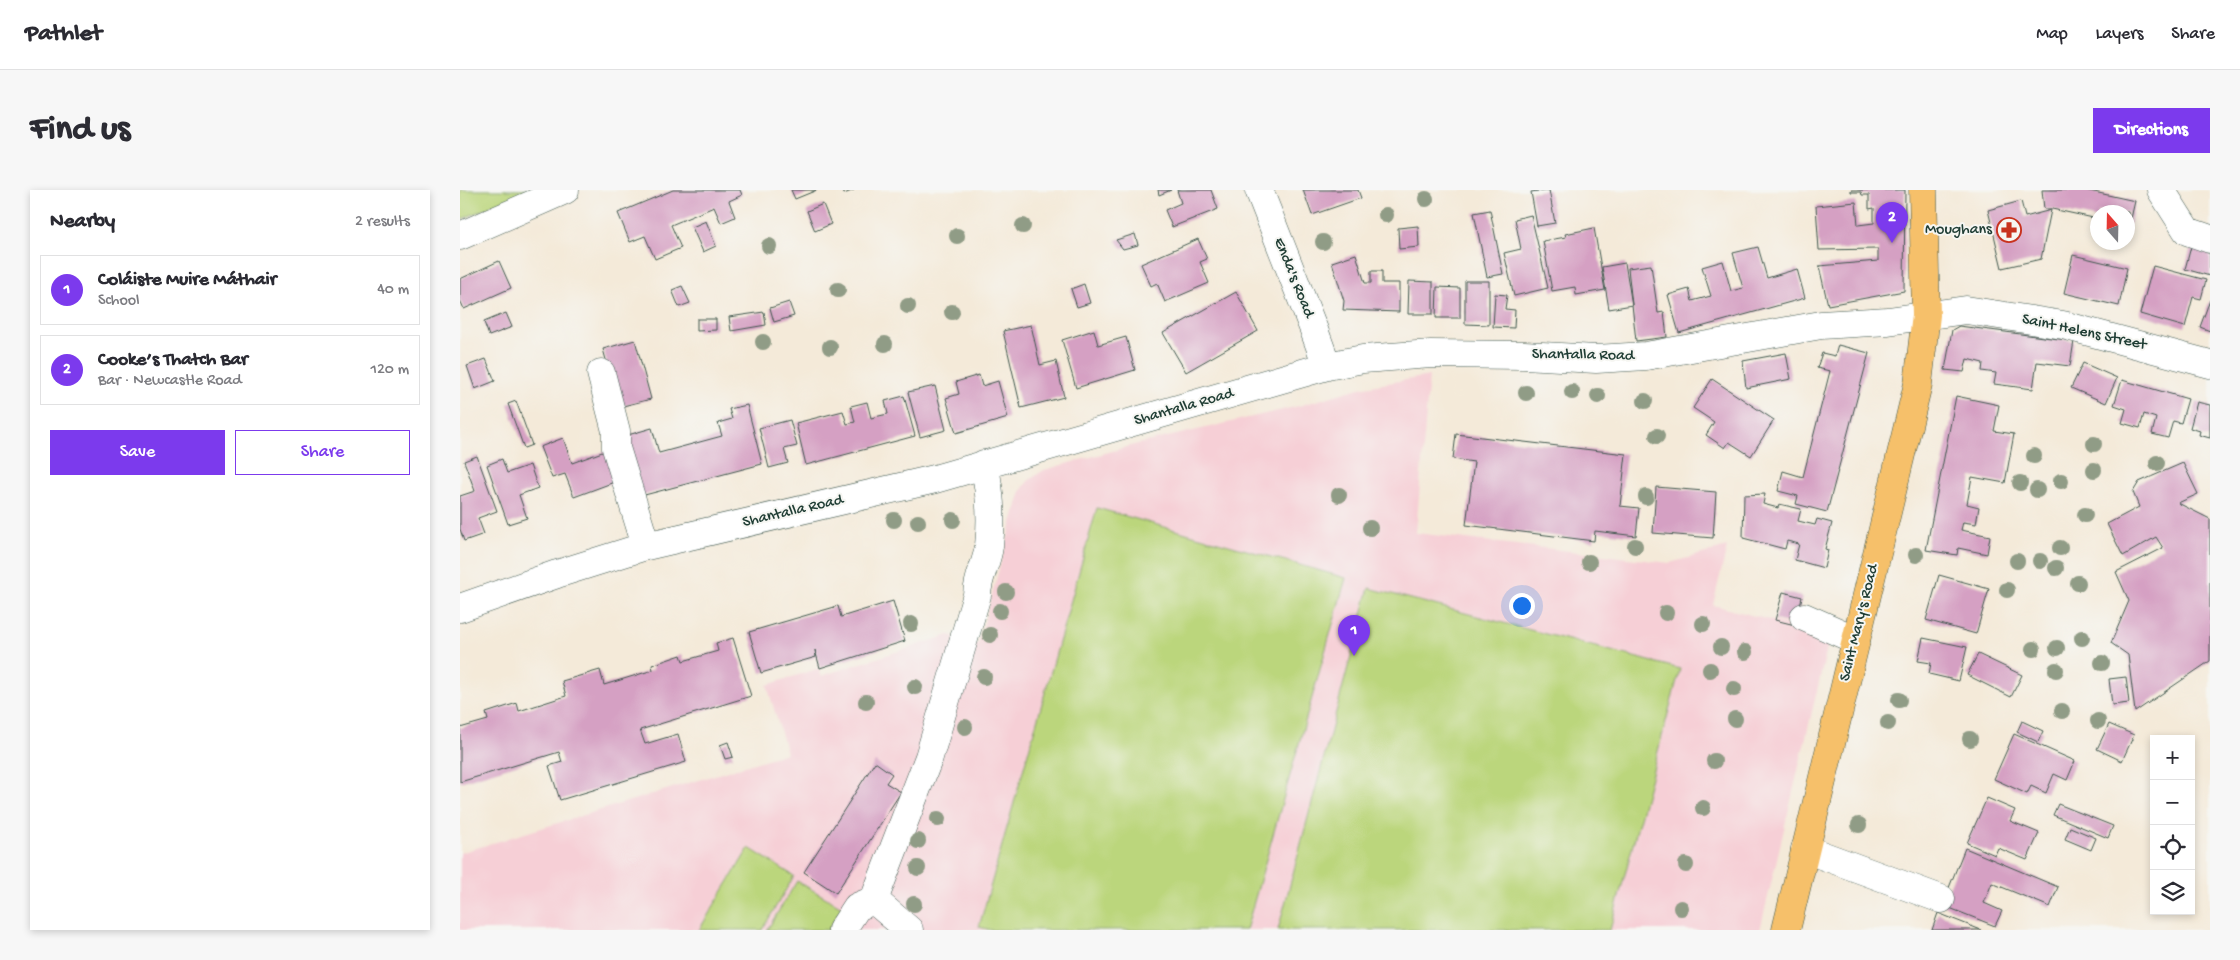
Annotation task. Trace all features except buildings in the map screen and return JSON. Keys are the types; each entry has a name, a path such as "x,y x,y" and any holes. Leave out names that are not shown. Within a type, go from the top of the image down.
{"main road":[{"name":"Saint Mary's Road","path":"1786,930 1918,384 1926,315 1923,190"}],"street":[{"path":"460,236 565,190"},
{"name":"Enda's Road","path":"1258,190 1314,330 1326,366"},
{"path":"2161,190 2187,231 2210,239"},
{"name":"Saint Helens Street","path":"1926,315 1966,310 2063,325 2210,364"},
{"name":"Shantalla Road","path":"460,608 646,546 926,481 1326,366 1362,359 1431,354 1524,355 1596,359 1646,356 1812,326 1888,321 1926,315"},
{"path":"600,373 616,431 616,448 646,546"},
{"path":"842,930 856,907 874,900 929,757 977,595 978,581 989,547 990,489 984,464"},
{"path":"1804,617 1856,640"},
{"path":"1805,849 1941,899"},
{"path":"874,900 909,930"}],"shaded area":[{"path":"1429,376 1416,533 1670,563 1727,547 1713,605 1830,636 1760,930 460,930 460,853 787,753 767,685 820,668 821,676 949,635 978,644 1021,491 1028,481 1044,470 1134,445 1299,406 1359,388"}],"green space":[{"path":"460,190 528,190 460,220"},
{"path":"1097,508 1346,578 1246,930 991,930 979,927"},
{"path":"1369,588 1680,669 1610,930 1278,930"},
{"path":"749,848 794,876 762,930 699,930"},
{"path":"797,881 842,907 828,930 767,930"}],"place":[{"name":"Moughans","path":"2009,230"},
{"name":"Cooke’s Thatch Bar","path":"1892,243"},
{"name":"Coláiste Muire Máthair","path":"1354,656"}]}
